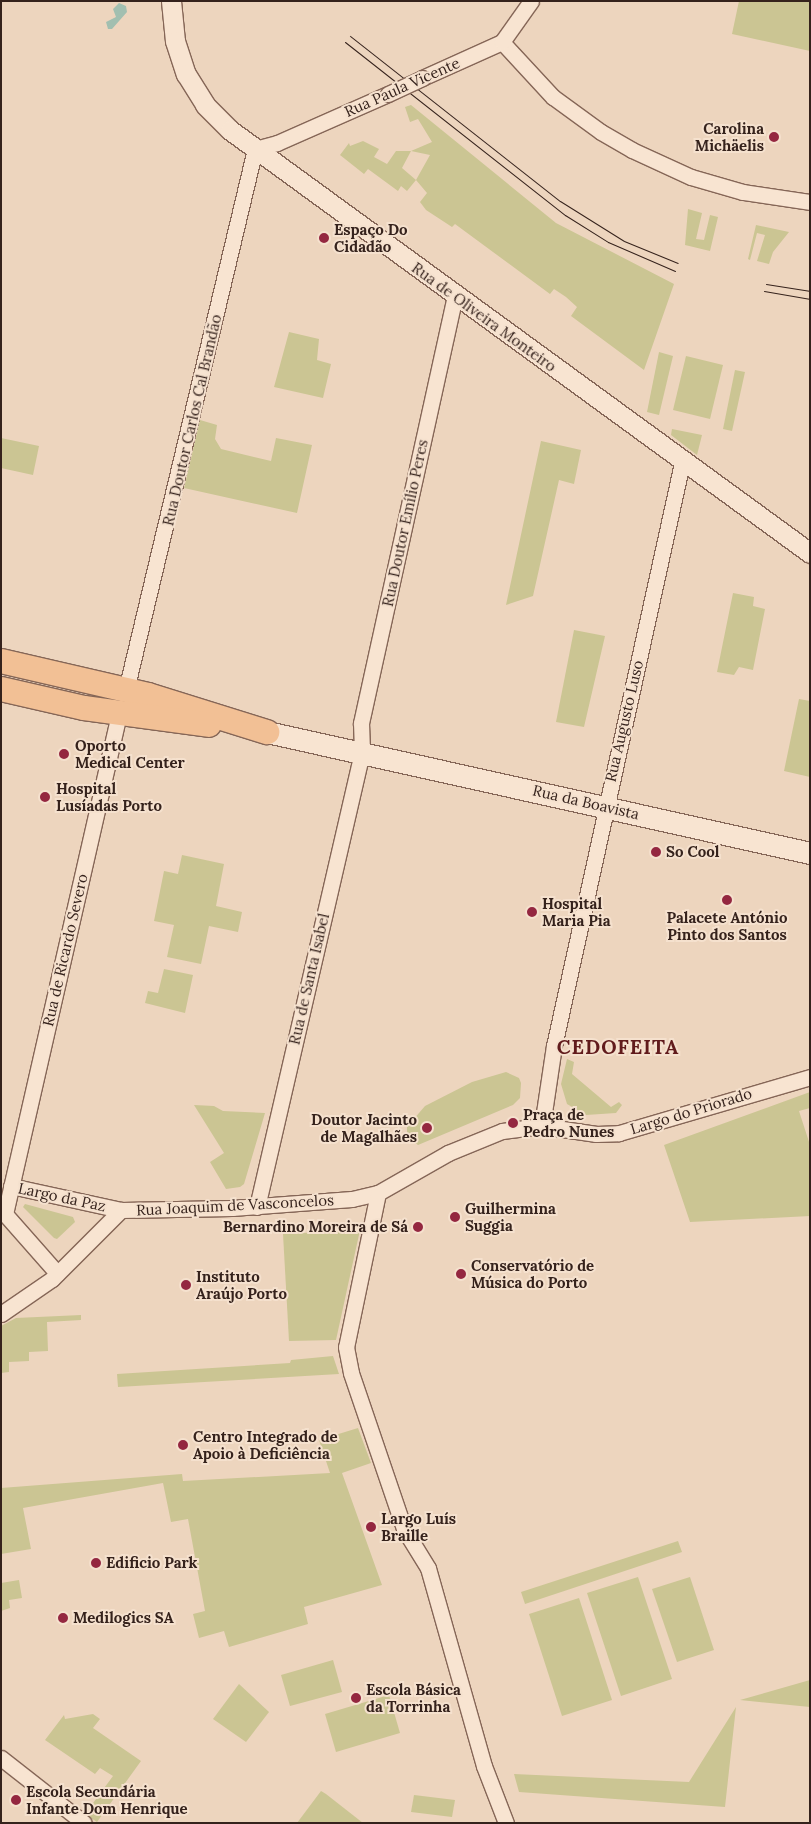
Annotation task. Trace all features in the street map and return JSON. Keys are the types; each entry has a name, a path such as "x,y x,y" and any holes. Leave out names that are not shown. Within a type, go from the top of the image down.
{"main road":[{"path":"1,661 126,690 266,732"},
{"path":"1,689 119,714 266,732"},
{"path":"119,714 126,690"},
{"name":"Rua da Boavista","path":"266,732 362,751 810,853"}],"street":[{"name":"Rua de Oliveira Monteiro","path":"171,1 175,41 195,90 217,118 255,149 682,463 810,552"},
{"path":"531,1 502,42 553,97 601,132 632,150 691,177 743,192 810,202"},
{"name":"Rua Paula Vicente","path":"255,149 277,142 388,94 502,42"},
{"name":"Rua Doutor Carlos Cal Brandão","path":"126,690 255,149"},
{"name":"Rua Doutor Emílio Peres","path":"362,751 361,723 455,296"},
{"name":"Rua Augusto Luso","path":"542,1126 551,1062 605,806 682,463"},
{"name":"Rua de Ricardo Severo","path":"11,1186 119,714"},
{"name":"Rua de Santa Isabel","path":"257,1207 362,751"},
{"name":"Largo do Priorado","path":"542,1126 596,1134 619,1133 810,1078"},
{"name":"Rua Joaquim de Vasconcelos","path":"121,1210 257,1207 352,1199 378,1193 448,1153 488,1135 542,1126"},
{"name":"Largo da Paz","path":"11,1186 121,1210 57,1273 3,1215 11,1186"},
{"path":"378,1193 346,1347 351,1373 404,1529 428,1568 484,1766 505,1821"},
{"path":"1,1314 57,1273"},
{"path":"1,1758 84,1823"}],"shaded area":[{"path":"739,1 810,1 810,51 732,34"},
{"path":"119,3 126,6 127,12 112,29 108,29 106,22 116,17 113,9"},
{"path":"411,105 556,223 674,284 644,370 571,316 577,307 566,297 554,289 550,294 455,224 452,227 426,210 420,202 427,193 416,180 430,155 411,151 432,142 418,119 410,122 405,107"},
{"path":"363,141 379,149 374,157 387,164 396,151 411,151 402,168 416,180 407,191 401,186 398,191 368,169 364,174 340,155 349,143 350,146"},
{"path":"688,209 702,213 696,239 704,240 710,215 718,217 710,251 685,245"},
{"path":"756,225 789,232 773,252 769,264 757,261 765,235 757,233 750,260 748,259"},
{"path":"289,332 319,339 317,360 331,364 323,398 274,387"},
{"path":"659,352 673,356 659,415 647,412"},
{"path":"686,356 723,365 710,419 673,410"},
{"path":"735,370 745,372 732,431 723,429"},
{"path":"200,420 217,425 215,439 221,449 271,461 276,438 312,445 297,513 184,488"},
{"path":"672,429 702,435 697,455 671,435"},
{"path":"1,438 39,446 33,475 1,468"},
{"path":"541,441 581,450 574,484 559,480 533,596 506,605"},
{"path":"733,593 754,597 753,606 765,609 753,670 739,667 734,675 717,672"},
{"path":"574,630 605,636 584,727 556,722"},
{"path":"799,699 810,701 810,777 784,771"},
{"path":"182,855 224,864 216,906 242,912 238,932 209,926 201,964 167,957 174,925 154,921 164,871 178,874"},
{"path":"164,969 193,975 185,1013 145,1003 148,991 158,993"},
{"path":"567,1059 574,1062 572,1074 611,1107 619,1102 622,1105 616,1113 586,1115 567,1104 561,1084"},
{"path":"506,1072 519,1078 521,1083 520,1098 513,1105 418,1145 407,1137 407,1127 425,1106 472,1082"},
{"path":"810,1092 810,1108 799,1111 810,1145 810,1216 690,1222 664,1145"},
{"path":"194,1105 214,1106 223,1111 265,1113 244,1184 240,1187 226,1189 210,1162 224,1153"},
{"path":"25,1204 73,1217 75,1222 57,1239 54,1238 23,1207"},
{"path":"360,1230 336,1340 289,1341 283,1234"},
{"path":"81,1315 81,1320 47,1322 48,1351 29,1352 29,1361 9,1362 9,1372 1,1373 1,1326 16,1318"},
{"path":"333,1356 339,1374 118,1387 117,1374 290,1363 291,1360"},
{"path":"358,1428 371,1463 342,1473 382,1585 304,1607 308,1624 229,1647 224,1631 199,1638 193,1614 205,1611 188,1519 171,1522 163,1483 23,1508 31,1549 1,1554 1,1488 182,1474 183,1481 330,1473 319,1440"},
{"path":"678,1541 682,1552 525,1604 521,1592"},
{"path":"638,1577 672,1679 621,1696 587,1593"},
{"path":"690,1577 714,1650 677,1662 652,1589"},
{"path":"19,1580 22,1598 9,1600 10,1608 1,1611 1,1583"},
{"path":"579,1598 612,1700 562,1716 529,1614"},
{"path":"333,1660 342,1692 290,1706 281,1675"},
{"path":"810,1680 810,1707 740,1700"},
{"path":"239,1684 269,1712 246,1742 213,1719"},
{"path":"389,1695 400,1733 336,1752 325,1714"},
{"path":"736,1707 725,1807 519,1792 514,1774 689,1782"},
{"path":"93,1714 100,1719 93,1728 141,1761 97,1822 85,1814 113,1776 100,1768 95,1774 45,1740 64,1715 65,1719"},
{"path":"321,1791 326,1794 363,1823 297,1823"},
{"path":"414,1795 455,1800 452,1817 411,1812"}],"tram line":[{"path":"350,36 560,201 624,241 678,263"},
{"path":"345,42 565,215 608,242 675,271"},
{"path":"766,284 810,291"},
{"path":"764,291 810,299"}],"place":[{"name":"Carolina Michäelis","path":"774,137"},
{"name":"Espaço Do Cidadão","path":"324,238"},
{"name":"Oporto Medical Center","path":"64,754"},
{"name":"Hospital Lusíadas Porto","path":"45,797"},
{"name":"So Cool","path":"656,852"},
{"name":"Palacete António Pinto dos Santos","path":"727,900"},
{"name":"Hospital Maria Pia","path":"532,912"},
{"name":"Praça de Pedro Nunes","path":"513,1123"},
{"name":"Doutor Jacinto de Magalhães","path":"427,1128"},
{"name":"Guilhermina Suggia","path":"455,1217"},
{"name":"Bernardino Moreira de Sá","path":"418,1227"},
{"name":"Conservatório de Música do Porto","path":"461,1274"},
{"name":"Instituto Araújo Porto","path":"186,1285"},
{"name":"Centro Integrado de Apoio à Deficiência","path":"183,1445"},
{"name":"Largo Luís Braille","path":"371,1527"},
{"name":"Edificio Park","path":"96,1563"},
{"name":"Medilogics SA","path":"63,1618"},
{"name":"Escola Básica da Torrinha","path":"356,1698"},
{"name":"Escola Secundária Infante Dom Henrique","path":"16,1800"}],"district":[{"name":"CEDOFEITA","path":"618,1046"}]}
